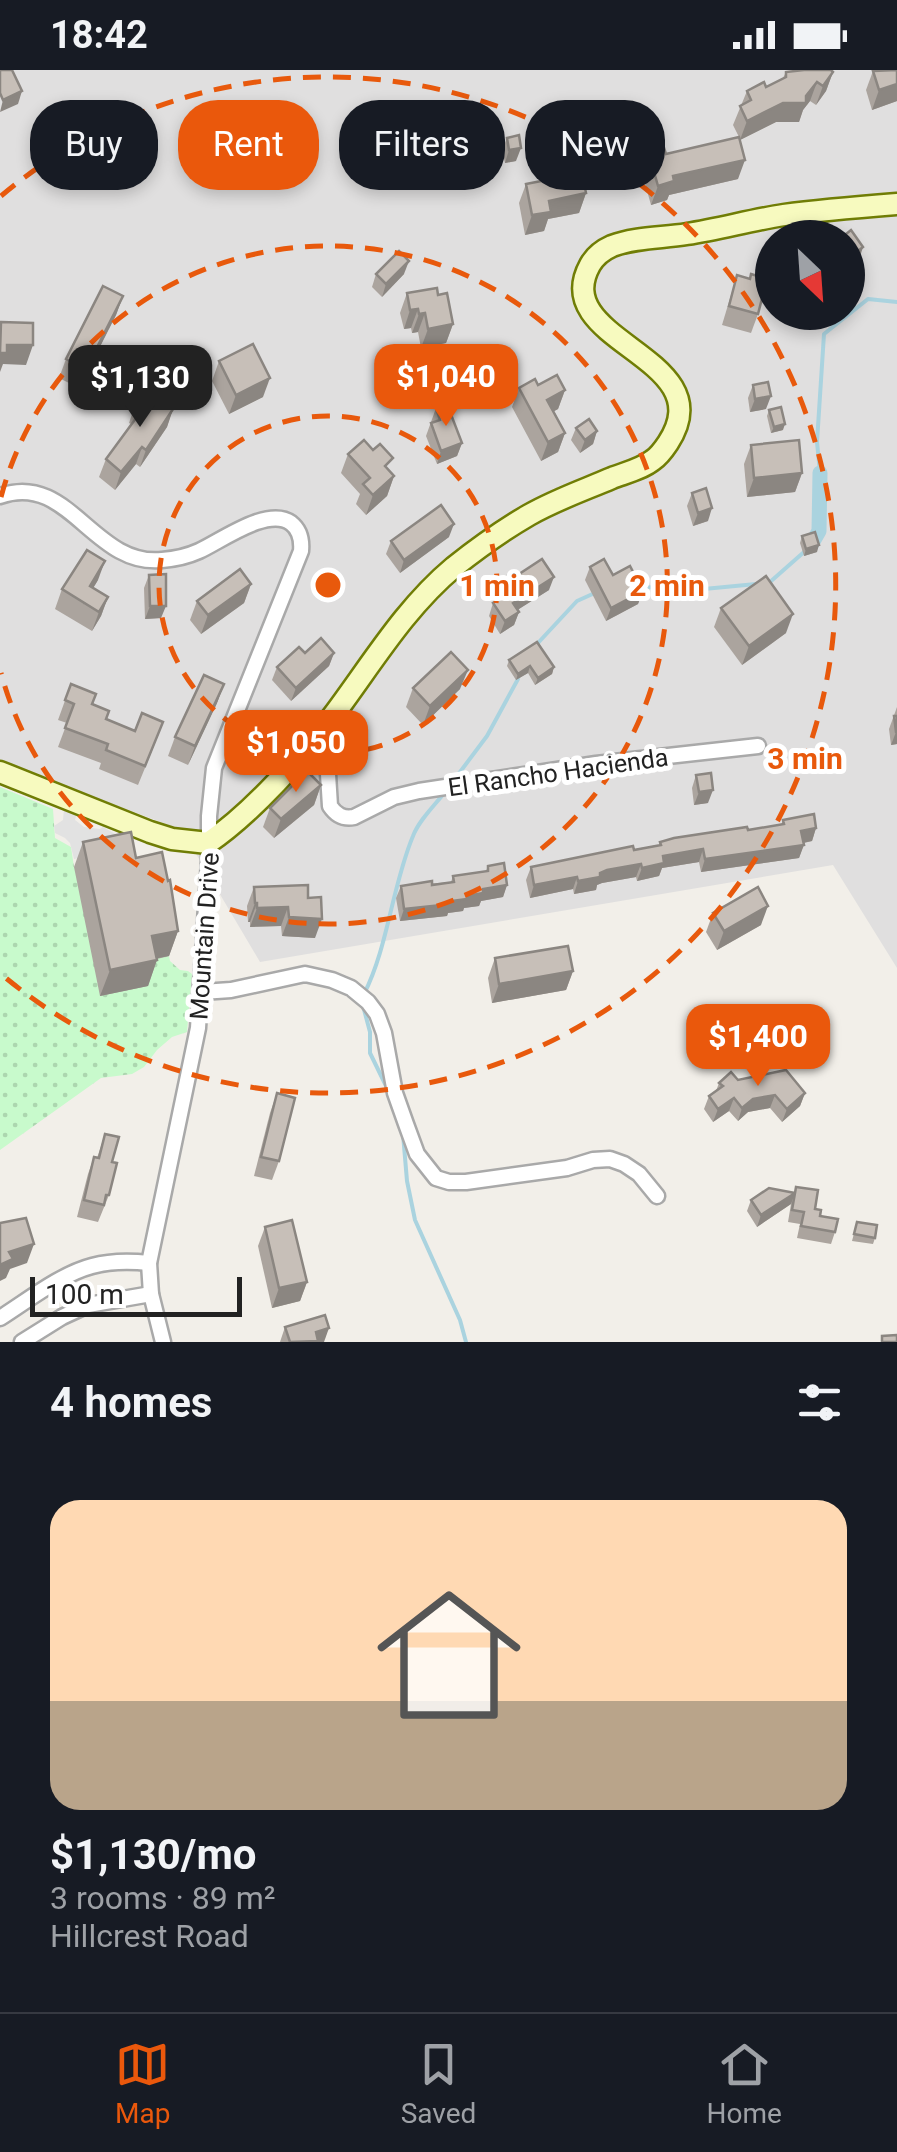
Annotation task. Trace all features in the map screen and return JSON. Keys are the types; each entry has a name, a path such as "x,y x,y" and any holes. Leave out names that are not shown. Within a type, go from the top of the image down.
{"main road":[{"name":"Mountain Drive","path":"208,843 232,826 304,751 410,609 456,566 529,515 650,463 671,440 678,413 672,385 660,370 603,327 591,313 585,296 587,272 602,251 627,242 692,234 774,217 897,204"},
{"path":"0,772 158,834 208,843"}],"street":[{"path":"0,496 28,491 43,494 124,554 151,560 186,556 264,520 282,519 295,527 301,550 214,768 208,843"},
{"name":"El Rancho Hacienda","path":"326,726 330,806 347,818 394,797 419,791 596,764 758,746"},
{"name":"Mountain Drive","path":"163,1342 151,1294 149,1262 194,1059 202,992 208,843"},
{"path":"202,992 231,990 305,974 351,988 377,1014 406,1124 417,1154 436,1178 466,1182 610,1159 639,1174 657,1196"},
{"path":"0,1318 88,1267 149,1262"},
{"path":"22,1342 88,1305 151,1294"}],"shaded area":[{"path":"0,70 897,70 897,968 833,865 260,962 182,830 0,762"},
{"path":"64,808 84,827 103,827 117,835 119,851 74,859 70,843 55,833 54,826 63,820"}],"green space":[{"path":"0,787 53,809 55,838 71,847 74,867 143,961 169,956 180,970 192,974 187,1032 172,1037 144,1067 132,1074 101,1078 0,1150"}],"building":[{"path":"0,70 12,70 22,91 3,100"},
{"path":"897,70 897,84 879,90 873,71"},
{"path":"786,72 833,72 823,86 817,82 806,96 806,103 783,103 747,121 740,106 751,100 747,91 764,82 766,87 786,77"},
{"path":"519,135 521,148 509,150 507,138"},
{"path":"739,137 745,160 673,176 674,181 665,184 665,151 666,154"},
{"path":"527,190 585,190 586,193 549,201 551,212 532,215"},
{"path":"399,251 409,261 386,284 376,274"},
{"path":"751,274 755,275 755,313 729,306 737,275 750,279"},
{"path":"103,286 123,296 86,369 66,359"},
{"path":"437,288 438,295 447,293 453,324 428,329 425,313 410,310 407,293"},
{"path":"1,322 33,323 33,345 7,345 7,353 0,353"},
{"path":"253,344 270,378 236,395 219,361"},
{"path":"557,375 565,390 547,400 565,433 548,442 519,388 535,379 538,385"},
{"path":"768,382 771,396 755,399 753,385"},
{"path":"145,390 173,409 146,450 142,447 121,472 106,459 142,410 135,405"},
{"path":"447,404 462,443 441,451 431,423 440,420 436,408"},
{"path":"781,407 785,424 774,427 769,410"},
{"path":"589,419 597,431 585,440 576,428"},
{"path":"364,440 373,450 380,444 393,458 385,466 394,476 373,495 363,484 370,478 348,454"},
{"path":"799,440 802,473 754,478 751,445"},
{"path":"706,488 712,508 698,513 692,493"},
{"path":"441,505 454,524 404,560 391,541"},
{"path":"815,532 819,545 806,549 802,536"},
{"path":"87,550 105,561 90,586 108,597 99,612 62,589"},
{"path":"542,559 554,577 513,603 519,612 505,621 493,603 509,593 500,581"},
{"path":"604,559 613,575 630,566 643,591 611,608 590,567"},
{"path":"240,569 251,584 208,615 197,601"},
{"path":"166,574 166,606 150,606 149,575"},
{"path":"766,576 793,614 749,646 721,608"},
{"path":"321,638 334,653 296,688 277,667 299,647 305,653"},
{"path":"537,642 554,667 538,678 530,666 518,674 509,660"},
{"path":"451,652 468,670 430,706 413,688"},
{"path":"204,675 224,684 195,746 175,737"},
{"path":"71,684 96,694 92,704 109,711 106,719 135,731 142,713 163,722 145,766 106,750 108,744 65,728 74,704 65,700"},
{"path":"307,771 321,785 281,819 270,808"},
{"path":"711,773 713,790 699,792 696,775"},
{"path":"814,814 816,828 801,831 804,845 705,859 703,849 663,856 664,863 642,868 641,864 607,870 600,877 534,885 531,867 633,846 634,850 661,845 660,842 674,838 784,824 783,820"},
{"path":"131,832 136,858 162,852 178,931 152,936 157,960 110,970 83,842"},
{"path":"504,863 507,885 483,889 483,893 451,904 404,909 401,886 454,882 453,876 488,871 488,866"},
{"path":"308,885 308,898 321,897 322,919 289,917 288,907 257,908 255,903 254,887"},
{"path":"758,887 768,906 724,931 713,913"},
{"path":"568,946 573,971 499,984 495,958"},
{"path":"786,1070 805,1093 787,1109 775,1095 753,1099 742,1108 734,1098 718,1109 709,1096 723,1086 719,1083 731,1072 738,1080"},
{"path":"277,1093 295,1098 279,1161 261,1157"},
{"path":"105,1134 119,1137 112,1162 117,1163 104,1205 84,1200 94,1157 99,1158"},
{"path":"796,1187 818,1190 815,1209 821,1210 820,1216 838,1219 835,1232 801,1226 804,1212 792,1210"},
{"path":"769,1188 795,1193 761,1215 751,1200"},
{"path":"26,1218 34,1244 9,1252 13,1259 0,1265 0,1223"},
{"path":"292,1220 307,1282 279,1288 265,1227"},
{"path":"857,1222 877,1225 875,1238 854,1234"},
{"path":"325,1315 329,1328 316,1332 318,1341 290,1342 285,1327"},
{"path":"897,1335 897,1342 882,1342 882,1336"}],"waterway":[{"path":"820,473 817,442 824,334 868,299 897,302"},
{"path":"811,545 819,531 820,473"},
{"path":"765,583 804,552"},
{"path":"640,587 704,589 756,584"},
{"path":"537,644 577,601 597,592"},
{"path":"454,780 487,736 518,679"},
{"path":"364,994 379,957 413,836 445,792"},
{"path":"362,1002 370,1032 370,1053 389,1092"},
{"path":"403,1134 415,1220 466,1342"}]}
